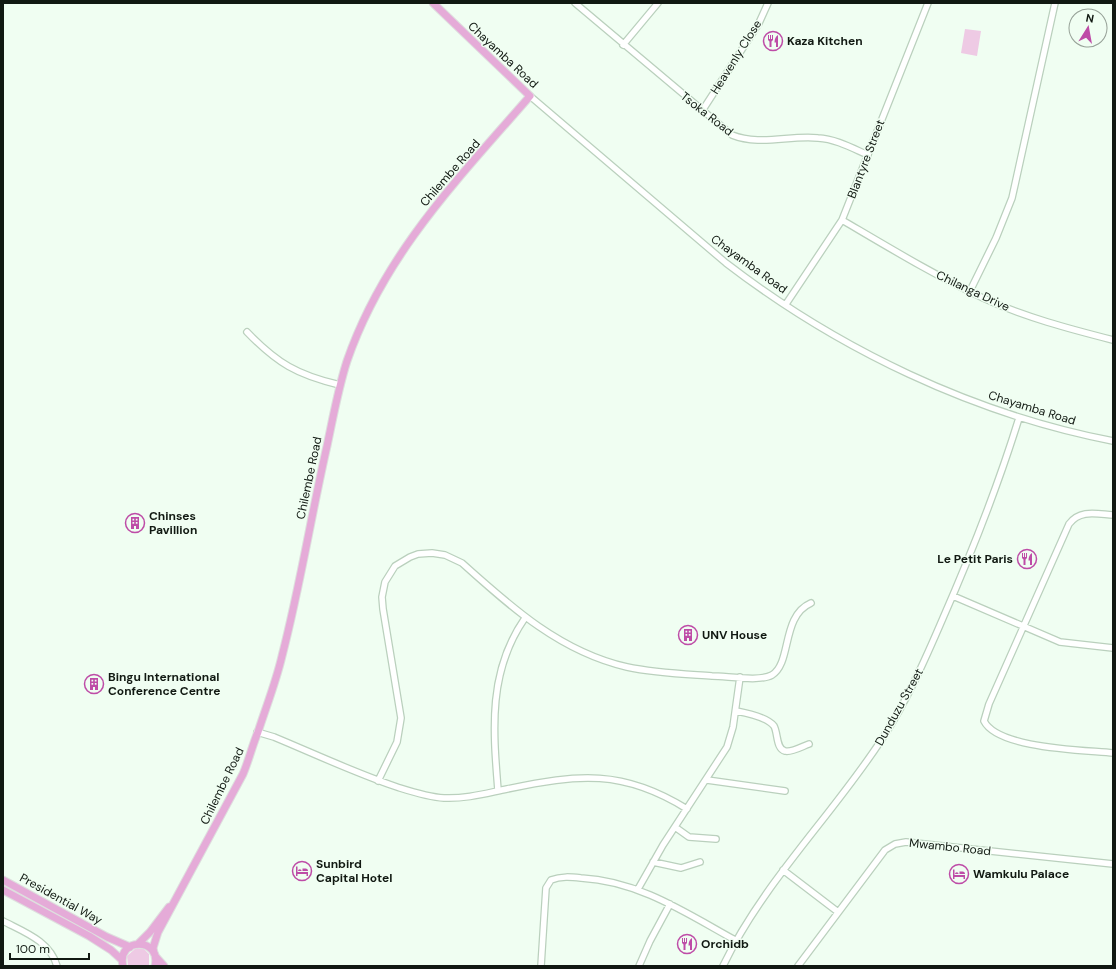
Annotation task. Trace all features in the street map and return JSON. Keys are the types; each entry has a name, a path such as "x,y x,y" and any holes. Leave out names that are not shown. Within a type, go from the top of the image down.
{"main road":[{"name":"Chayamba Road","path":"433,3 530,96"},
{"name":"Chilembe Road","path":"175,899 236,788 251,757 257,732 268,705 282,656 340,385 347,361 368,312 407,243 439,201 530,96"},
{"name":"Presidential Way","path":"3,880 108,937 130,946"},
{"name":"Presidential Way","path":"3,890 89,936 111,950 123,963"},
{"path":"138,944 150,932 175,899"},
{"path":"155,966 155,940 175,899"},
{"path":"123,963 124,952 130,946 138,944 146,945 164,966"}],"street":[{"name":"Tsoka Road","path":"575,3 724,130 738,137 757,140 819,138 839,142 868,155"},
{"path":"623,45 658,3"},
{"name":"Heavenly Close","path":"702,111 759,23 768,3"},
{"name":"Blantyre Street","path":"786,304 842,220 928,3"},
{"path":"970,291 996,238 1012,198 1054,3"},
{"name":"Chayamba Road","path":"530,96 726,263 759,288 839,337 893,366 963,397 1019,418 1113,441"},
{"name":"Chilanga Drive","path":"842,220 903,257 970,291 1020,312 1113,340"},
{"path":"247,332 276,359 290,368 324,381 340,385"},
{"name":"Dunduzu Street","path":"723,966 735,940 768,890 849,786 881,740 909,692 953,596 987,514 1019,418"},
{"path":"1113,516 1085,513 1072,520 989,704 985,716 986,726 998,734 1020,743 1113,753"},
{"path":"378,781 397,742 401,718 382,598 385,582 391,571 399,563 418,554 432,553 446,555 462,563 525,618 564,644 584,653 627,667 682,674 767,677 777,671 797,612 811,603"},
{"path":"953,596 1060,642 1113,648"},
{"path":"498,790 493,720 496,690 506,650 515,631 525,618"},
{"path":"638,889 675,827 707,780 727,747 736,711 740,677"},
{"path":"736,711 748,713 771,724 775,728 781,748 784,751 809,744"},
{"path":"257,732 274,737 378,781 420,794 444,798 460,798 569,777 605,777 630,782 665,795 687,809"},
{"path":"707,780 785,791"},
{"path":"675,827 689,837 716,839"},
{"name":"Mwambo Road","path":"798,966 884,850 895,844 906,842 1113,864"},
{"path":"654,862 681,868 700,862"},
{"path":"783,870 838,912"},
{"path":"541,966 546,888 551,880 560,877 592,878 638,889 670,904 735,940"},
{"path":"639,966 670,904"},
{"path":"3,921 47,947 52,953 57,966"}],"shaded area":[{"path":"965,29 981,31 977,56 961,53"},
{"path":"136,948 144,949 149,954 149,966 128,966 127,956"}],"place":[{"name":"Kaza Kitchen","path":"773,41"},
{"name":"Chinses Pavillion","path":"135,523"},
{"name":"Le Petit Paris","path":"1027,559"},
{"name":"UNV House","path":"688,635"},
{"name":"Bingu International Conference Centre","path":"94,684"},
{"name":"Sunbird Capital Hotel","path":"302,871"},
{"name":"Wamkulu Palace","path":"959,874"},
{"name":"Orchidb","path":"687,944"}]}
